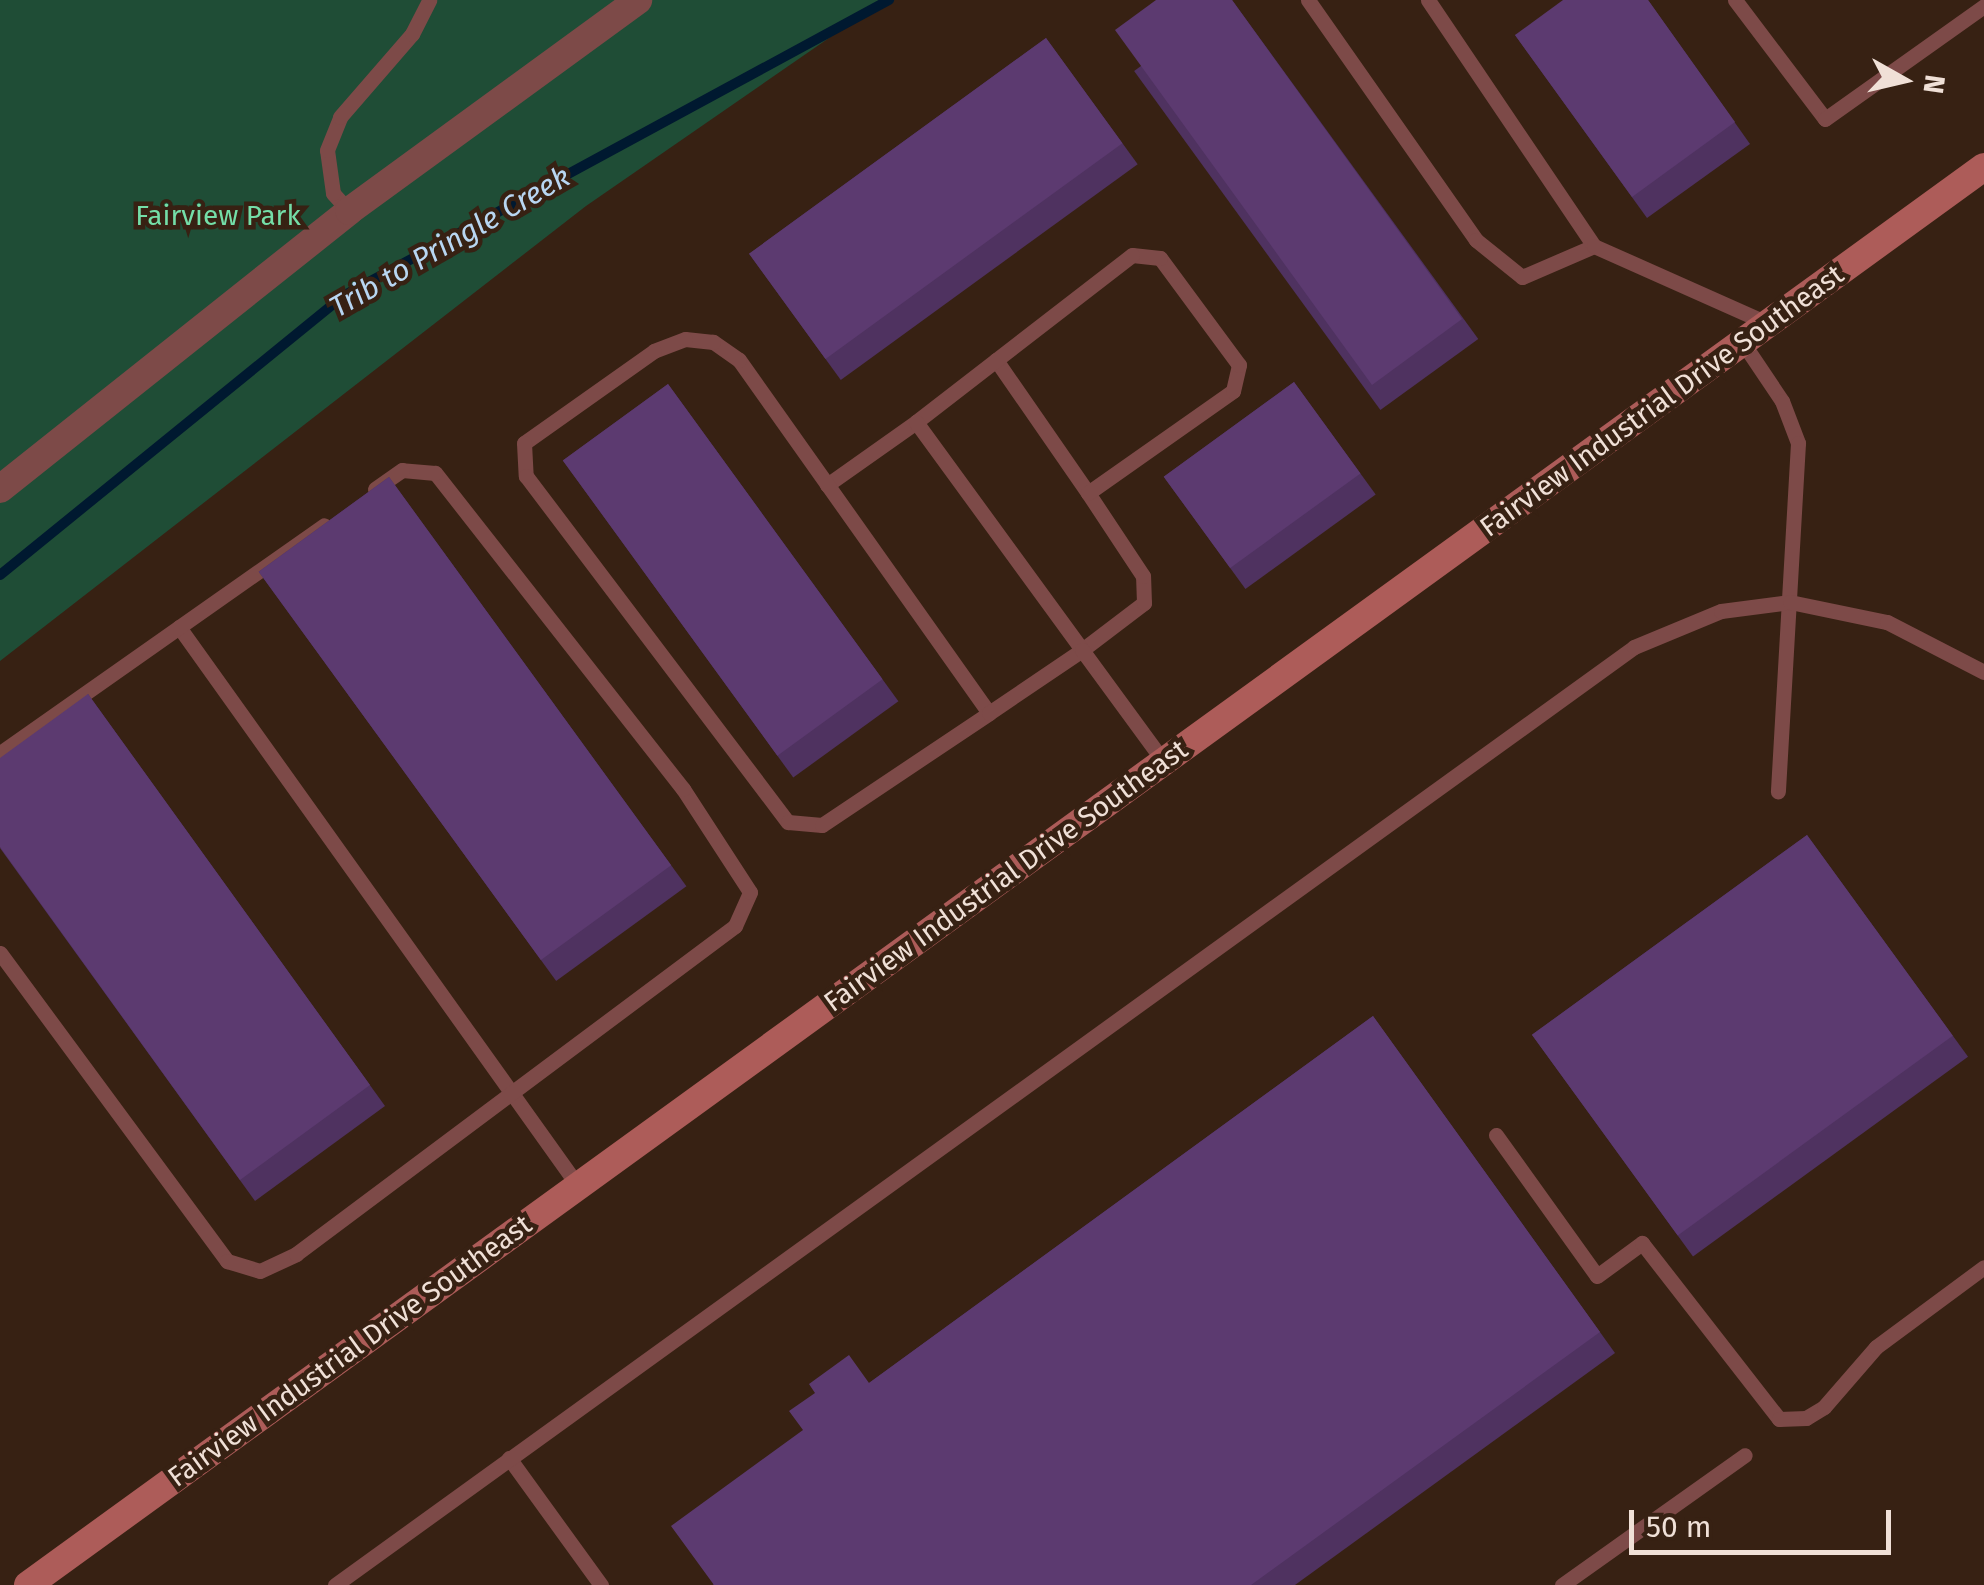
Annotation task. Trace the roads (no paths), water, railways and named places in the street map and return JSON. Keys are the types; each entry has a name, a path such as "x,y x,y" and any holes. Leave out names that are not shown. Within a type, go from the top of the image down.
{"main road":[{"name":"Fairview Industrial Drive Southeast","path":"28,1585 1984,167"}],"street":[{"path":"0,488 349,211 638,0"}],"lane":[{"path":"349,211 333,193 327,150 340,117 412,34 429,0"},
{"path":"1308,0 1476,240 1522,276 1594,246"},
{"path":"1428,0 1594,246 1769,324"},
{"path":"1735,0 1825,119 1984,6"},
{"path":"827,485 916,422 1132,255 1160,258 1239,366 1233,391 1088,493"},
{"path":"989,713 739,360 713,342 685,340 654,351 524,444 526,476 788,822 822,825 989,713 1082,650 1144,603 1143,576 996,360"},
{"path":"1743,343 1782,401 1798,443 1778,791"},
{"path":"916,422 1164,762"},
{"path":"0,953 227,1261 260,1271 296,1254 509,1090 735,926 750,892 684,788 436,473 402,470 354,504"},
{"path":"0,753 338,515"},
{"path":"335,1585 1606,664 1721,611 1790,602 1886,622 1984,672"},
{"path":"178,627 578,1186"},
{"path":"1496,1135 1597,1276 1642,1243 1779,1419 1806,1418 1824,1407 1876,1347 1984,1267"},
{"path":"1562,1585 1745,1455"},
{"path":"509,1458 601,1585"}],"waterway":[{"name":"Trib to Pringle Creek","path":"0,575 345,295 889,0"}],"park label":[{"name":"Fairview Park","path":"218,216"}]}
